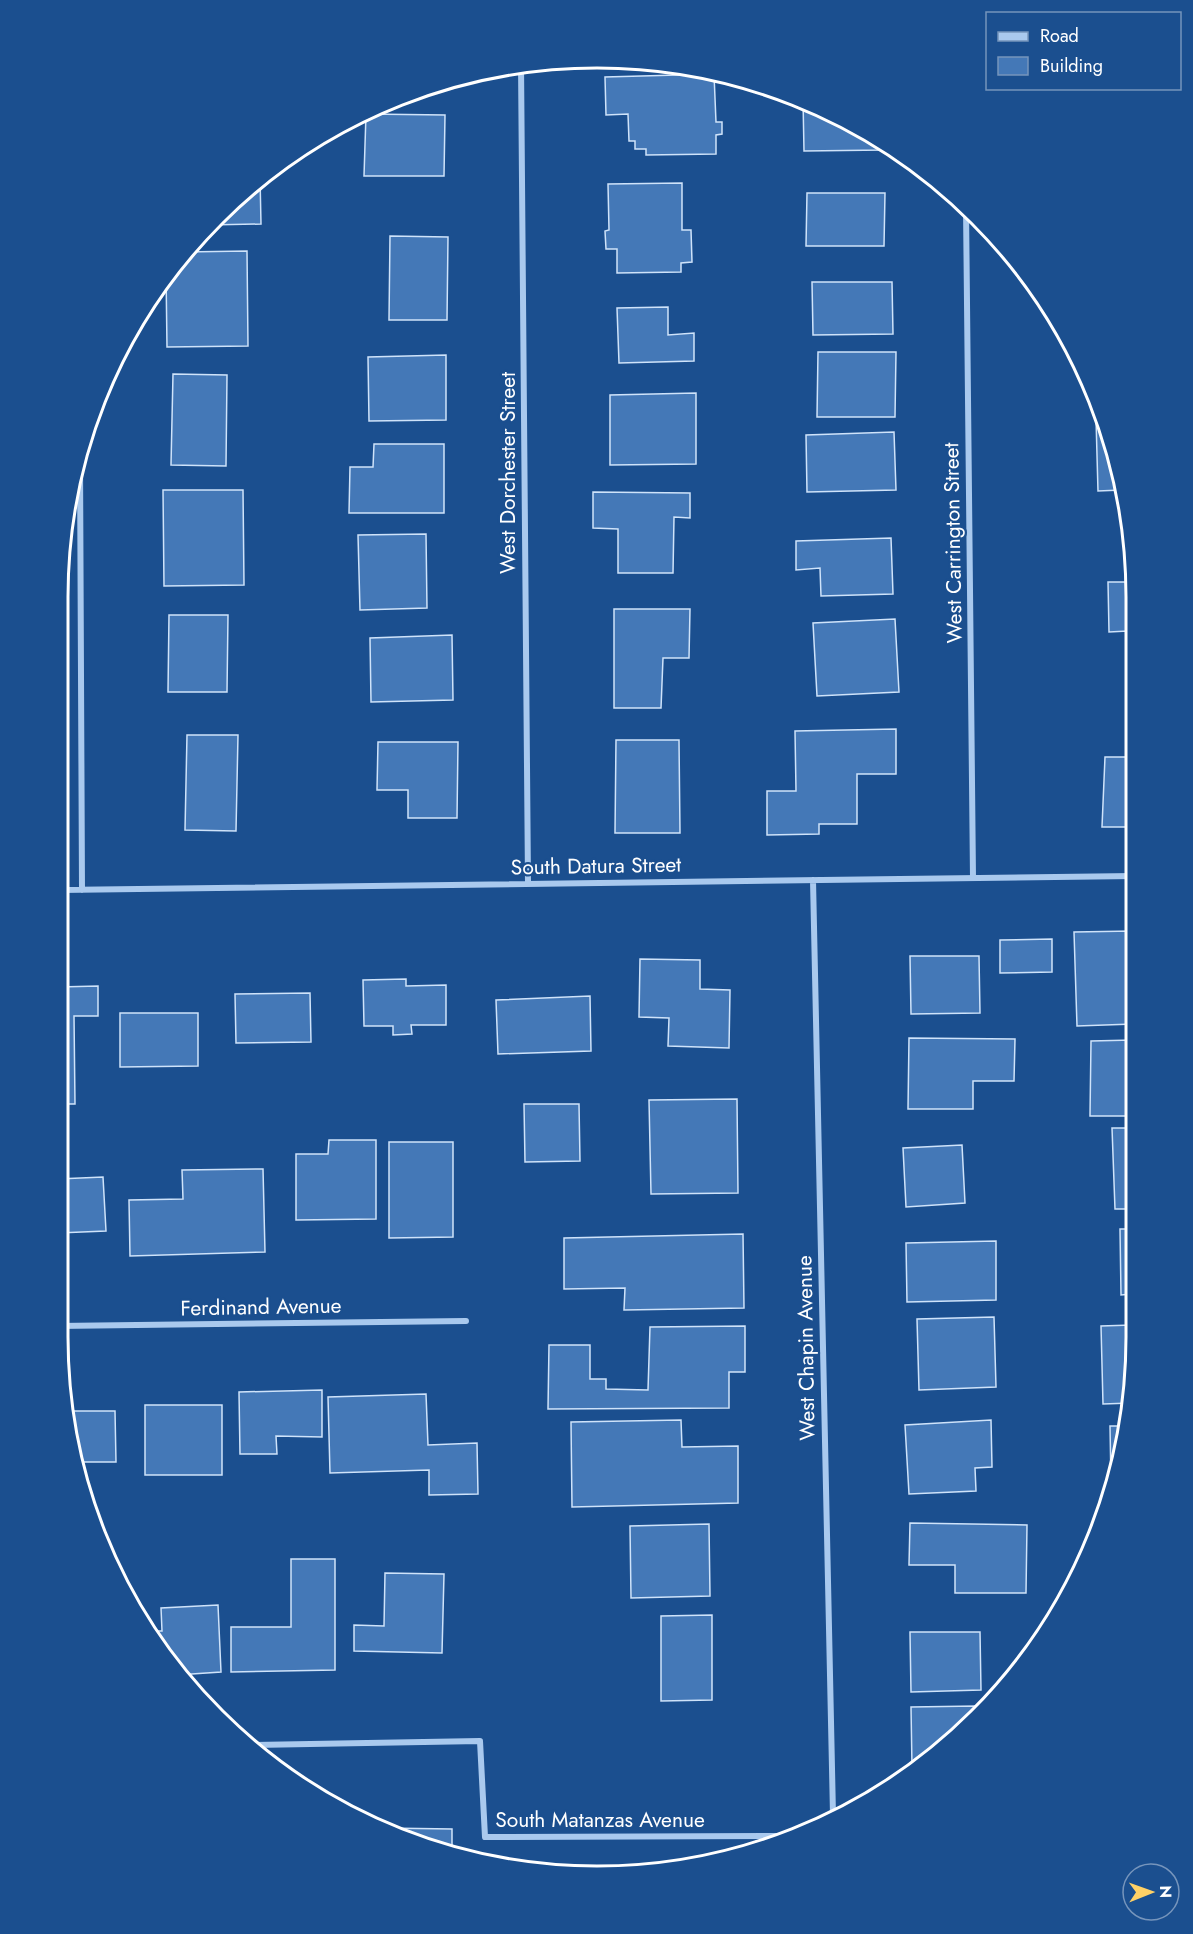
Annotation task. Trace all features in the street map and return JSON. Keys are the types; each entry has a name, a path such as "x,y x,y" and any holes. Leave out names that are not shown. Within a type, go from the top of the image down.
{"street":[{"name":"West Dorchester Street","path":"521,73 528,883"},
{"name":"West Carrington Street","path":"966,218 973,878"},
{"path":"80,484 82,890"},
{"name":"South Datura Street","path":"68,890 1126,876"},
{"name":"West Chapin Avenue","path":"813,880 833,1811"},
{"name":"Ferdinand Avenue","path":"68,1326 466,1321"},
{"name":"South Matanzas Avenue","path":"260,1745 480,1741 485,1837 772,1836"}],"building":[{"path":"682,75 714,81 716,122 722,122 722,134 716,135 716,154 646,155 646,149 635,149 635,141 629,141 628,114 606,115 605,77"},
{"path":"803,110 861,138 879,150 804,151"},
{"path":"380,114 445,115 444,176 364,176 366,121"},
{"path":"682,183 682,230 691,230 692,262 681,263 681,272 617,273 617,249 606,249 605,231 609,230 608,184"},
{"path":"260,189 261,224 220,225"},
{"path":"807,193 885,193 884,246 806,246"},
{"path":"390,236 448,237 447,320 389,320"},
{"path":"247,251 248,346 167,347 166,290 196,252"},
{"path":"812,282 892,282 893,334 813,335"},
{"path":"668,307 668,335 694,333 694,361 619,363 617,308"},
{"path":"818,352 896,352 895,417 817,417"},
{"path":"446,355 446,420 369,421 368,357"},
{"path":"173,374 227,375 226,466 171,465"},
{"path":"696,393 696,464 610,465 610,395"},
{"path":"1096,424 1114,490 1098,491"},
{"path":"894,432 896,490 807,492 806,435"},
{"path":"374,444 444,444 444,513 349,513 350,467 373,467"},
{"path":"163,490 243,490 244,585 164,586"},
{"path":"593,492 690,493 690,518 674,517 673,573 618,573 618,529 593,528"},
{"path":"426,534 427,608 360,610 358,535"},
{"path":"891,538 893,594 821,596 820,568 796,570 796,541"},
{"path":"1108,582 1125,582 1126,631 1109,632"},
{"path":"614,609 690,609 689,658 663,658 661,708 614,708"},
{"path":"169,615 228,615 227,692 168,692"},
{"path":"895,619 899,692 817,696 813,623"},
{"path":"452,635 453,700 371,702 370,638"},
{"path":"896,729 896,774 857,774 857,824 819,824 819,834 767,835 767,791 796,791 795,731"},
{"path":"187,735 238,735 236,831 185,830"},
{"path":"616,740 679,740 680,833 615,833"},
{"path":"378,742 458,742 457,818 408,818 408,790 377,790"},
{"path":"1105,757 1126,757 1126,827 1102,827"},
{"path":"1126,931 1126,1024 1077,1026 1074,932"},
{"path":"1052,939 1052,972 1000,973 1000,940"},
{"path":"910,956 979,956 980,1013 911,1014"},
{"path":"640,959 700,960 700,989 730,990 729,1048 668,1046 669,1018 639,1017"},
{"path":"406,979 406,986 446,985 446,1025 411,1025 412,1034 393,1035 393,1026 364,1026 363,980"},
{"path":"98,986 98,1016 74,1016 75,1104 68,1104 68,987"},
{"path":"310,993 311,1042 236,1043 235,994"},
{"path":"590,996 591,1051 498,1054 496,1000"},
{"path":"120,1013 198,1013 198,1066 120,1067"},
{"path":"909,1038 1015,1039 1014,1081 973,1081 973,1109 908,1109"},
{"path":"1126,1040 1126,1116 1090,1116 1091,1041"},
{"path":"737,1099 738,1193 651,1194 649,1100"},
{"path":"524,1104 579,1104 580,1161 525,1162"},
{"path":"1112,1128 1126,1128 1126,1209 1115,1209"},
{"path":"329,1140 376,1140 376,1219 296,1220 296,1154 328,1154"},
{"path":"389,1142 453,1142 453,1237 389,1238"},
{"path":"962,1145 965,1203 906,1207 903,1148"},
{"path":"263,1169 265,1252 130,1256 129,1200 183,1199 182,1170"},
{"path":"103,1177 106,1231 68,1233 68,1179"},
{"path":"1120,1229 1126,1229 1126,1295 1121,1295"},
{"path":"743,1234 744,1308 624,1310 625,1288 564,1289 564,1238"},
{"path":"996,1241 996,1300 907,1302 906,1243"},
{"path":"994,1317 996,1387 919,1390 917,1319"},
{"path":"1126,1325 1121,1403 1103,1404 1101,1326"},
{"path":"745,1326 745,1372 729,1372 729,1408 548,1409 549,1345 590,1345 590,1379 606,1379 606,1389 648,1390 650,1327"},
{"path":"322,1390 322,1437 276,1436 277,1454 240,1454 239,1392"},
{"path":"426,1394 428,1445 477,1443 478,1494 429,1495 429,1470 330,1473 328,1397"},
{"path":"145,1405 222,1405 222,1475 145,1475"},
{"path":"73,1411 115,1411 116,1462 83,1462"},
{"path":"681,1420 682,1447 738,1446 738,1503 572,1507 571,1422"},
{"path":"991,1420 992,1467 975,1468 976,1491 909,1494 905,1425"},
{"path":"1110,1426 1118,1426 1115,1441 1111,1459"},
{"path":"910,1523 1027,1525 1026,1593 955,1593 955,1565 909,1565"},
{"path":"709,1524 710,1596 631,1598 630,1526"},
{"path":"291,1559 335,1559 335,1670 231,1672 231,1627 291,1627"},
{"path":"385,1573 444,1574 442,1653 354,1651 354,1625 384,1626"},
{"path":"218,1605 221,1672 189,1674 157,1631 162,1631 161,1608"},
{"path":"712,1615 712,1700 661,1701 661,1616"},
{"path":"910,1632 980,1632 981,1690 911,1692"},
{"path":"976,1706 912,1762 911,1707"},
{"path":"400,1828 452,1829 452,1846"}]}
